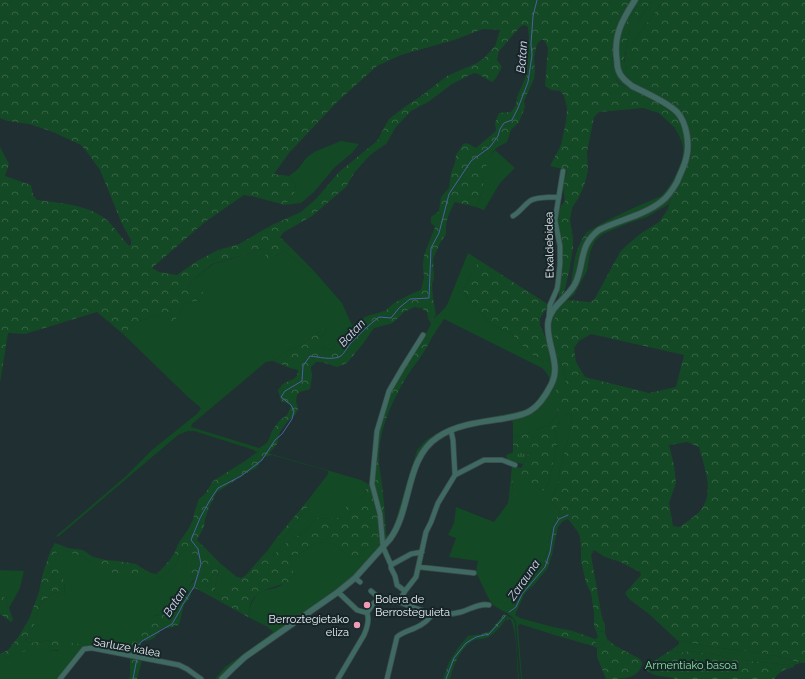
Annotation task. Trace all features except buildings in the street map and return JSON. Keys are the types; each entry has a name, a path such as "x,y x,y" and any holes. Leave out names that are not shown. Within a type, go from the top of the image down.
{"street":[{"path":"222,679 245,657 338,592 354,578 383,547 394,533 400,522 420,456 435,439 451,431 474,424 519,416 531,411 538,404 551,385 555,372 548,329 549,316 555,307 572,290 585,248 590,238 598,230 647,210 663,201 674,187 686,160 688,150 685,128 680,116 667,104 632,86 622,78 618,70 616,46 618,32 625,14 635,0"},
{"name":"Etxaldebidea","path":"549,316 550,305 557,289 559,271 560,246 555,220 563,171"},
{"name":"Etxaldebidea","path":"513,216 531,200 559,197"},
{"path":"405,592 397,585 391,565 383,547 380,514 372,484 377,431 389,391 423,335"},
{"path":"451,431 455,475"},
{"path":"399,602 416,577 426,532 432,522 438,503 455,475 484,460 502,460 515,465"},
{"path":"391,565 411,554 422,552"},
{"path":"419,567 474,573"},
{"path":"354,578 360,582"},
{"path":"371,591 378,598 399,602 433,613 446,614 461,612 483,604 489,605"},
{"path":"338,592 357,610 367,613"},
{"path":"367,613 378,598"},
{"path":"338,679 364,635 369,616 367,613"},
{"path":"387,679 397,638 400,634 416,628 429,619 433,613"},
{"name":"Sarluze kalea","path":"60,679 84,649 92,648 178,665 187,669 201,679"}],"green space":[{"path":"0,0 633,0 614,45 611,65 612,72 616,80 621,85 631,89 644,90 644,88 631,76 632,51 636,38 664,0 805,0 805,663 777,656 677,640 649,614 629,599 625,593 641,575 640,572 620,562 605,557 594,550 591,555 602,618 605,624 605,632 596,631 594,626 591,593 586,583 581,561 580,537 568,519 563,521 558,527 548,568 544,564 552,526 560,512 552,502 552,499 557,487 560,468 569,436 572,420 571,413 566,414 556,428 555,436 557,444 549,482 543,491 519,475 513,475 512,493 509,496 512,466 521,468 528,454 526,449 513,454 513,438 550,425 558,413 556,388 565,388 566,374 557,354 554,332 555,316 567,300 590,302 594,300 620,252 640,234 659,222 668,209 672,194 688,161 688,133 674,127 659,113 643,108 599,112 594,117 587,152 588,171 584,186 572,208 570,220 573,248 569,272 563,297 559,300 559,284 563,267 562,243 557,218 561,206 565,201 563,187 567,170 550,166 561,145 567,108 564,96 560,91 551,90 545,86 548,48 544,40 541,40 537,44 534,58 534,79 524,101 525,107 519,122 511,130 507,142 496,148 489,157 484,175 483,191 476,207 455,202 449,213 446,225 446,234 433,259 434,279 432,283 436,315 430,322 427,312 421,308 415,307 404,312 393,323 374,328 347,363 337,367 322,362 316,362 311,367 312,377 310,389 300,392 297,395 296,401 298,409 295,415 287,422 280,432 277,444 264,457 256,468 216,493 205,519 204,527 197,540 220,563 214,593 222,597 232,581 237,577 241,578 245,576 267,551 273,556 282,546 308,529 318,518 328,519 343,517 346,507 361,507 361,499 368,484 374,495 376,503 382,543 360,550 358,557 353,559 337,546 327,542 316,543 299,554 287,557 295,575 292,582 269,588 254,597 251,602 248,617 195,588 191,591 190,598 184,605 179,625 161,629 159,634 157,634 154,638 141,642 140,657 130,655 132,644 136,637 149,624 148,620 158,615 169,614 175,607 176,600 193,582 194,579 190,572 193,554 189,551 182,550 175,566 160,578 157,574 169,561 189,528 199,499 205,494 213,481 260,450 259,448 267,443 272,431 279,421 287,415 291,406 281,401 278,390 282,385 295,378 298,374 298,370 273,361 287,351 301,345 323,329 327,330 321,340 321,348 332,350 340,338 352,325 367,316 385,311 394,303 421,290 424,278 424,255 435,227 431,223 431,217 439,211 441,197 449,188 456,155 463,144 467,143 476,148 496,131 495,123 499,113 511,112 516,105 517,97 527,74 526,52 529,38 528,27 525,25 521,26 499,51 497,60 502,67 492,82 474,73 452,84 428,102 411,111 396,127 386,144 370,155 354,173 346,187 312,216 284,232 280,237 314,271 310,272 284,250 273,258 267,259 263,248 212,264 192,281 187,288 203,292 201,300 185,303 178,316 171,324 158,315 139,321 123,334 97,312 25,334 8,333 0,383 0,146 9,164 5,176 31,185 33,195 37,200 88,209 103,217 130,246 131,240 122,224 100,170 81,145 53,132 29,124 7,121 0,118","holes":["483,29 500,30 495,46 484,58 477,63 447,76 389,119 377,141 339,172 316,199 301,212 272,225 239,244 218,250 197,261 177,275 159,272 152,268 205,222 244,195 285,205 294,195 296,185 289,176 274,174 289,153 336,103 377,66 401,55 454,40","591,334 684,355 676,387 649,393 585,377 576,362 574,348 579,341","687,442 699,447 706,472 708,489 704,505 697,514 680,527 673,526 669,503 676,483 674,465 669,445"]},
{"path":"637,0 635,13 636,23 653,0 664,0 633,44 641,85 644,90 623,76 618,62 619,36 625,20","holes":["630,30 626,40 625,64 627,70 621,61 621,35"]},
{"path":"637,0 653,0 633,25 633,19 637,6"},
{"path":"628,20 631,24 624,59 627,73 625,73 620,54 620,44 621,33"},
{"path":"612,59 614,60 616,68 634,89 624,86 616,79 611,65"},
{"path":"674,127 683,131 685,148 684,157 679,172 668,192 658,203 590,235 587,232 623,213 661,196 669,187 681,162 683,150 680,138"},
{"path":"341,141 359,144 352,153 335,167 314,192 301,203 285,205 294,195 296,185 289,176 298,169 307,157 316,151"},
{"path":"495,150 515,168 500,183 484,210 476,207 483,191 487,161"},
{"path":"672,194 669,204 647,217 603,234 595,241 590,252 587,271 574,295 567,300 557,354 566,374 565,388 556,388 558,413 550,425 513,438 512,419 533,413 541,405 556,378 550,334 550,322 553,314 569,296 588,245 600,232 660,206"},
{"path":"587,232 590,235 584,245 580,262 574,263 579,246"},
{"path":"263,248 273,258 284,250 310,272 314,271 342,303 352,325 340,338 332,350 321,348 321,340 327,330 323,329 301,345 287,351 273,361 266,362 192,424 191,427 259,448 261,450 256,452 254,450 194,431 188,431 178,435 58,537 56,536 126,476 152,450 198,413 201,408 123,334 139,321 158,315 178,316 185,303 201,300 187,288 192,281 213,264"},
{"path":"468,253 479,260 463,290 468,300 476,306 488,322 511,333 528,352 545,363 551,358 553,371 552,378 547,389 536,404 528,410 520,414 472,423 425,445 393,533 385,542 384,534 388,536 395,522 417,450 426,440 441,431 471,421 527,409 536,402 549,382 549,377 542,368 444,319 431,339 424,337 431,324 430,322 447,305"},
{"path":"479,260 549,305 540,318 540,325 548,343 551,358 545,363 528,352 511,333 488,322 476,306 468,300 463,290"},
{"path":"580,262 576,278 570,289 574,263"},
{"path":"424,337 431,339 400,388 392,404 381,437 379,462 385,515 386,534 384,534 374,483 378,433 391,392"},
{"path":"571,413 572,420 569,436 560,468 557,487 552,499 552,502 560,512 552,526 544,564 548,568 534,585 525,593 515,615 520,618 553,627 551,634 520,624 518,626 521,679 516,622 509,614 493,605 477,574 478,561 449,557 456,538 448,535 454,523 456,507 494,522 508,503 509,496 512,493 513,475 519,474 543,491 549,482 557,444 555,436 556,428 566,414"},
{"path":"526,448 528,454 523,464 507,460 506,455"},
{"path":"268,453 361,480 368,484 361,499 361,507 344,517 328,519 318,518 308,529 282,546 273,556 267,551 275,540 284,538 309,505 308,500 328,474 328,471 272,455 264,457"},
{"path":"308,500 309,505 284,538 275,540"},
{"path":"327,542 337,546 346,554 382,543 381,547 350,580 229,669 219,679 215,679 225,667 273,632 268,627 248,617 251,604 255,597 262,591 282,585 295,575 286,557 299,554 316,543"},
{"path":"55,543 68,548 83,550 93,557 136,564 139,566 139,572 131,578 115,574 90,562 82,556 58,550 55,555 64,580 64,595 54,592 40,605 34,626 25,640 30,643 51,640 78,644 80,646 76,650 26,651 5,658 2,653 8,650 19,636 29,619 39,592 42,576 50,552"},
{"path":"58,549 82,556 90,562 139,572 139,566 151,573 157,574 160,578 175,566 182,550 189,551 193,554 190,572 194,579 169,614 157,615 149,620 149,624 130,655 86,647 58,679 0,679 0,654 2,653 5,658 28,650 59,651 51,640 30,643 25,640 34,626 40,605 54,592 64,595 65,590 63,580 54,555"},
{"path":"220,563 237,577 222,597 214,593"},
{"path":"0,570 24,571 20,588 9,608 6,605 7,599 0,595"},
{"path":"0,595 7,599 6,605 9,608 13,620 11,622 0,614"},
{"path":"504,614 507,616 504,622 492,635 484,639 474,640 463,649 453,668 450,679 443,679 449,662 468,636 490,631"},
{"path":"507,616 513,619 515,623 519,679 514,630 510,619 506,621"},
{"path":"553,627 573,631 595,639 596,644 593,646 551,634"},
{"path":"596,631 605,632 607,639 604,645 597,648 593,646 596,644 595,639 598,637"},
{"name":"Armentiako basoa","path":"607,639 614,645 640,659 642,663 638,672 629,677 606,679 597,657 597,648 604,645"},
{"path":"677,640 777,656 801,663 794,665 794,667 791,668 789,665 731,659 690,651 679,653 671,650 679,644"},
{"name":"Armentiako basoa","path":"671,650 679,653 690,651 731,659 789,665 791,668 781,672 774,679 676,679 649,673 646,670 646,667 651,663"},
{"path":"130,657 141,659 142,661 137,679 128,679 130,677"}],"waterway":[{"name":"Batan","path":"137,655 138,646 142,641 172,624 194,587 201,564 198,549 191,540 200,518 210,500 218,488 241,476 262,460 275,440 282,434 292,419 294,411 291,405 281,397 285,391 302,381 303,366 310,356 328,358 339,357 357,336 379,317 391,318 399,308 410,299 429,298 431,248 439,233 449,194 471,161 490,147 498,136 504,123 512,120 528,82 532,55 531,44 533,16 537,0"},
{"name":"Zarauna","path":"509,612 516,607 522,594 545,567 550,552 554,527 559,519 568,515"},
{"name":"Zarauna","path":"446,679 454,658 466,643 476,637 489,634 505,616"},
{"name":"Batan","path":"133,679 137,658"}],"place":[{"name":"Bolera de Berrosteguieta","path":"367,605"},
{"name":"Berroztegietako eliza","path":"357,625"}]}
